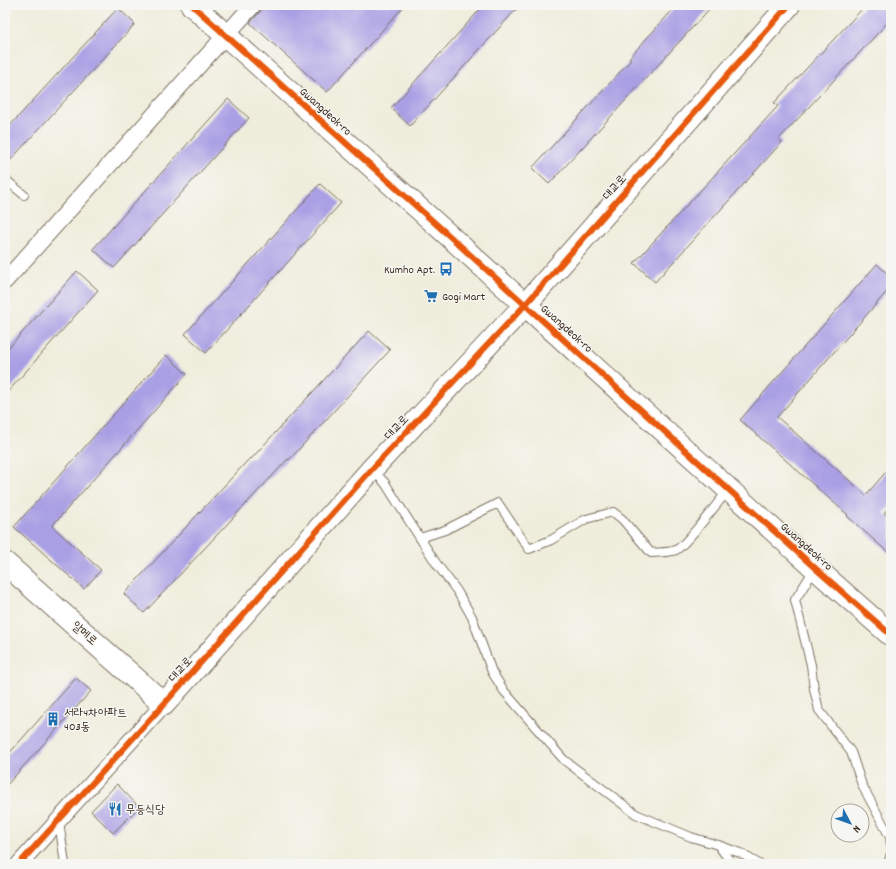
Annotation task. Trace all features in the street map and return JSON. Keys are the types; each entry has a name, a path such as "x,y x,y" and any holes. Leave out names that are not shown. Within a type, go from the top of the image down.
{"street":[{"name":"Gwangdeok-ro","path":"192,5 728,490 891,635"},
{"path":"5,281 253,5"},
{"name":"대교로","path":"19,864 164,704 372,469 525,305 789,5"},
{"name":"알메로","path":"5,563 164,704"}],"lane":[{"path":"5,179 24,196"},
{"path":"372,469 385,483 436,563 457,591 472,617 492,672 504,691 564,760 636,814 691,837 740,853 758,864"},
{"path":"420,538 445,530 498,503 528,549 551,540 586,519 613,512 622,519 651,553 676,550 686,541 728,490"},
{"path":"815,568 794,600 811,665 814,689 819,710 851,752 862,785 890,837 891,845"},
{"path":"59,820 65,864"},
{"path":"718,845 732,864"},
{"path":"888,864 891,854"}],"building":[{"path":"266,5 405,5 327,92 250,23"},
{"path":"484,5 520,5 410,126 391,108"},
{"path":"677,5 713,5 549,184 532,168 631,60 629,58"},
{"path":"866,5 891,5 891,19 779,139 782,142 655,282 634,263 778,106 774,103"},
{"path":"118,8 135,24 5,166 5,131"},
{"path":"228,99 249,118 114,268 93,249"},
{"path":"320,184 341,203 206,353 185,334"},
{"path":"877,264 891,277 891,287 777,417 866,495 891,466 891,505 884,513 891,520 891,555 740,420"},
{"path":"77,271 98,290 5,395 5,352"},
{"path":"369,331 390,350 289,460 288,459 144,613 124,594"},
{"path":"166,355 187,374 52,526 101,570 84,589 14,527"},
{"name":"서라4차아파트 403동","path":"76,678 91,691 5,787 5,758"},
{"name":"무등식당","path":"117,784 139,807 113,833 91,811"}],"cycle path":[{"path":"192,5 891,635"},
{"path":"19,864 164,704 372,469 525,305 789,5"}],"place":[{"name":"Kumho Apt.","path":"446,269"},
{"name":"Gogi Mart","path":"431,296"},
{"name":"서라4차아파트 403동","path":"53,719"},
{"name":"무등식당","path":"115,809"}]}
